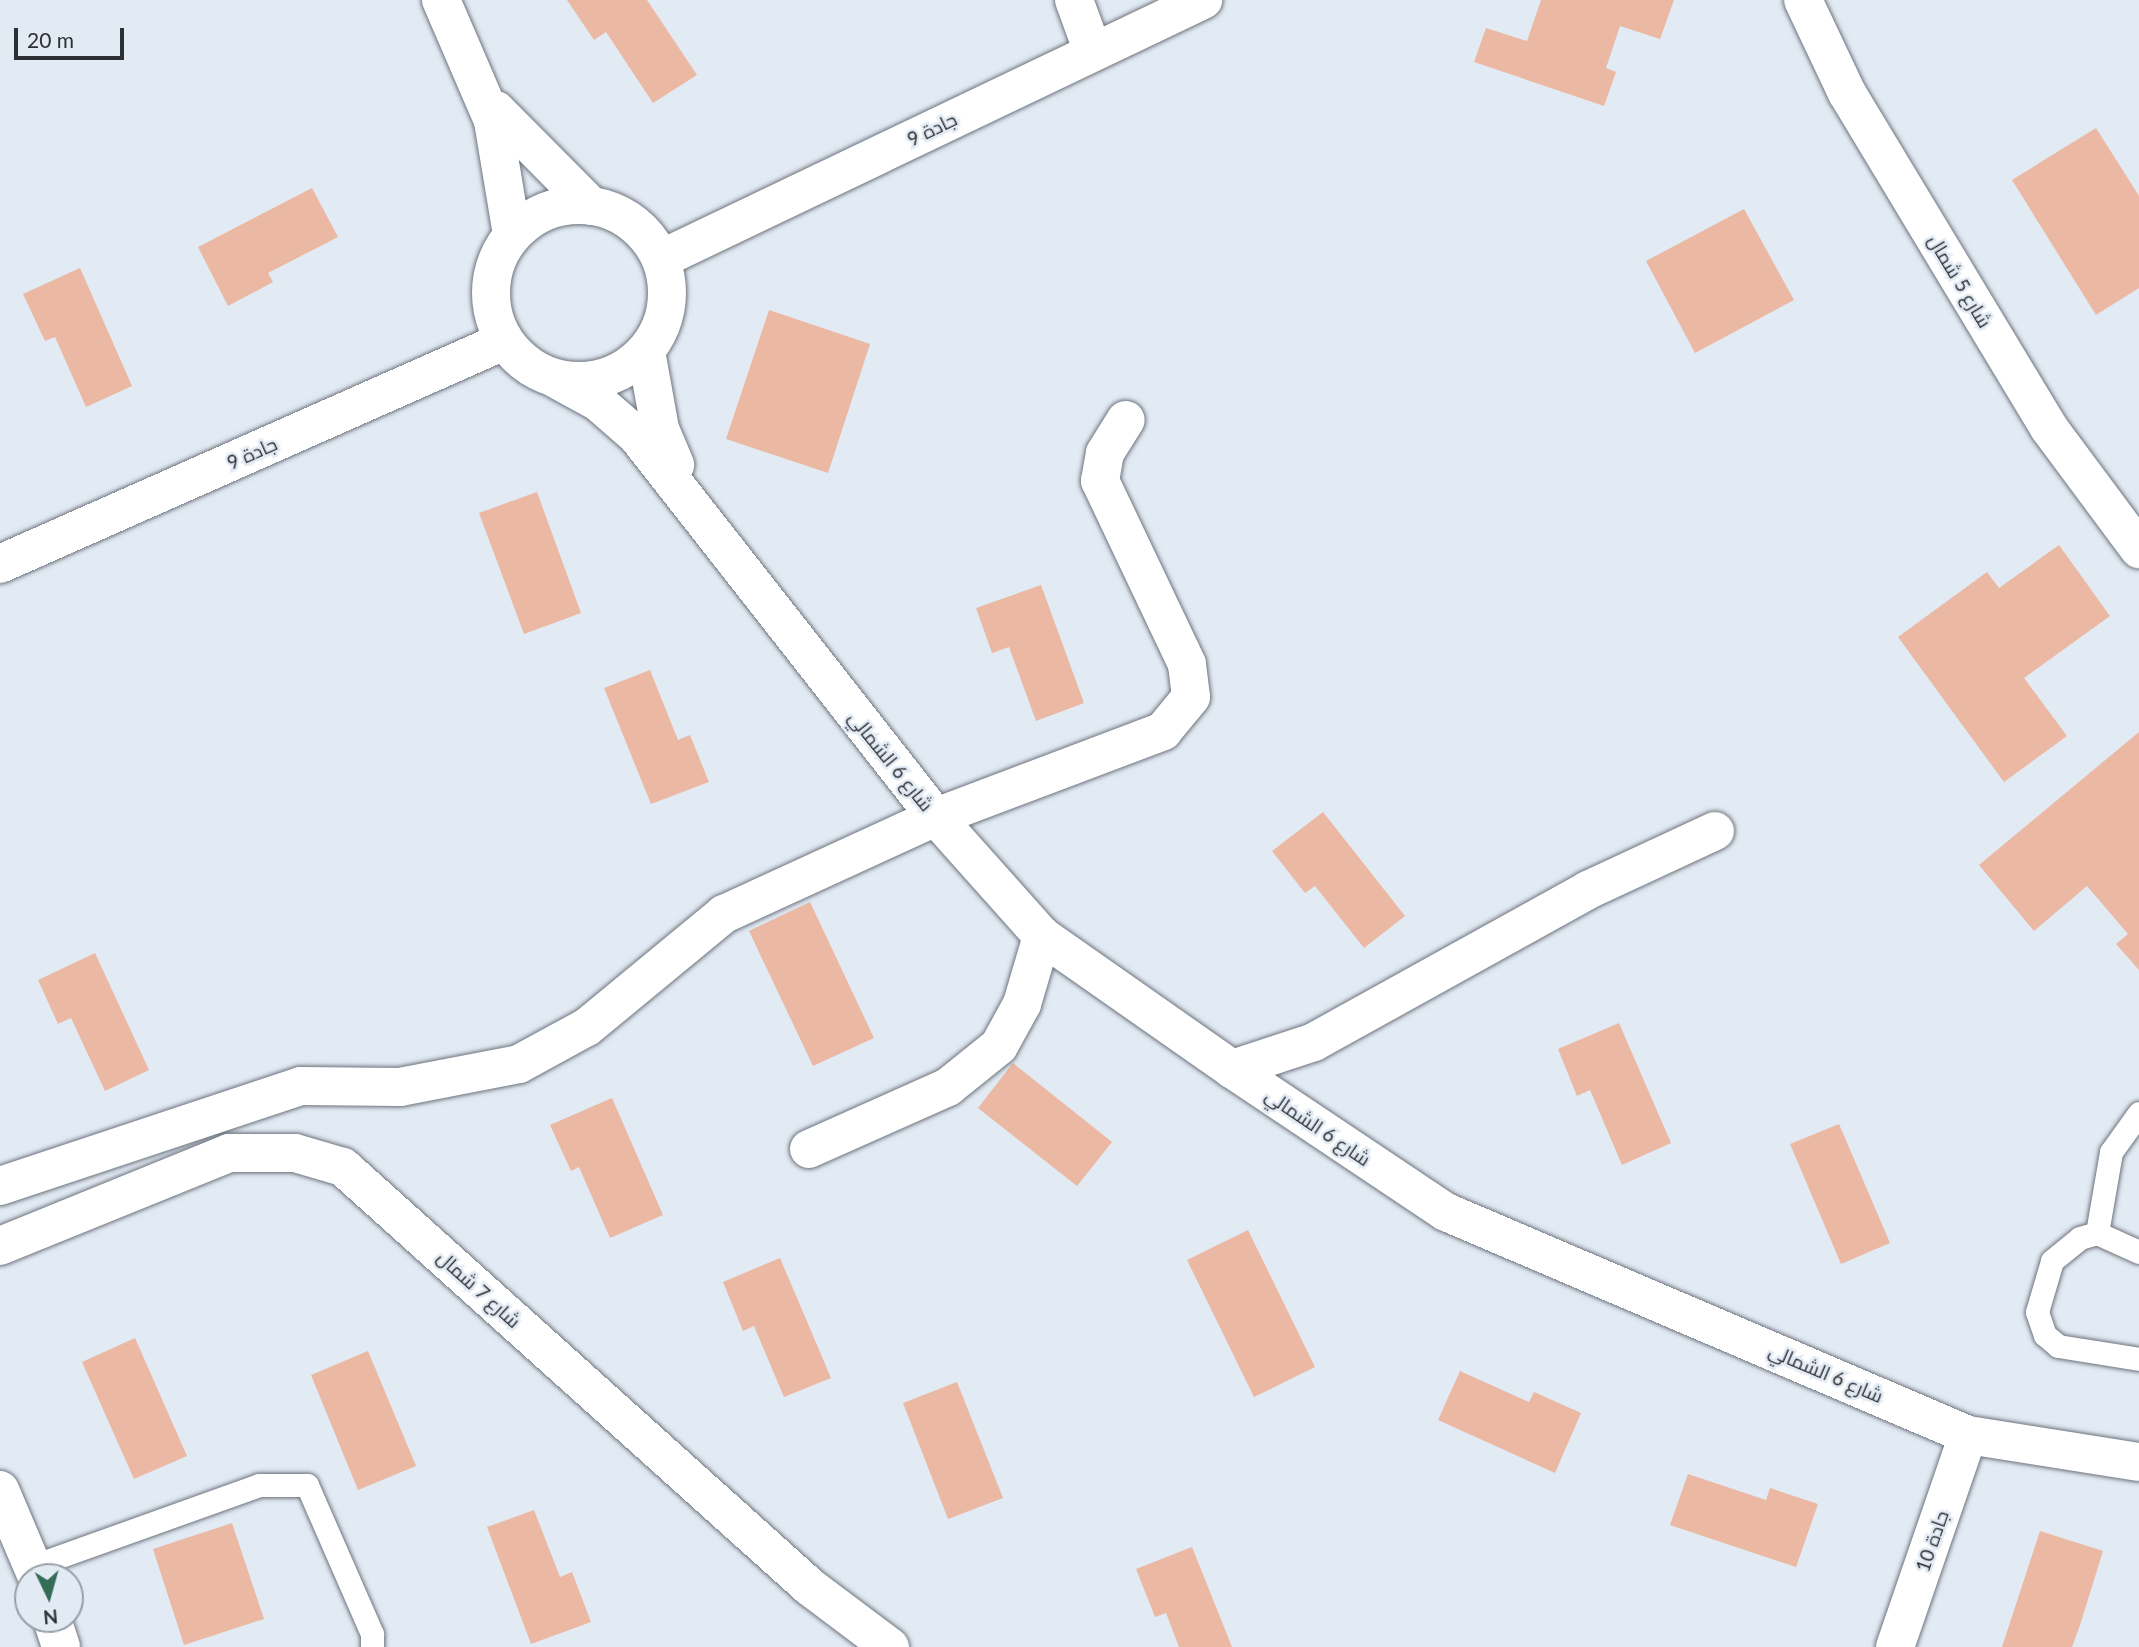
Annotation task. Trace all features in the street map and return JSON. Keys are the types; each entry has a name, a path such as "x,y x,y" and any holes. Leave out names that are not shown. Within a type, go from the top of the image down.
{"street":[{"path":"441,0 481,88 503,155 512,235 491,287 504,341 527,365 556,379 600,378 646,351 663,323 668,291 661,259 629,221 591,206 526,147 481,88"},
{"path":"1074,0 1093,52"},
{"name":"جادة 9","path":"661,259 1203,0"},
{"name":"شارع 5 شمال","path":"1803,0 1846,93 2049,428 2139,548"},
{"path":"512,235 561,207 591,206"},
{"name":"جادة 9","path":"0,564 504,341"},
{"name":"شارع 6 الشمالي","path":"646,351 660,429 689,503"},
{"name":"شارع 6 الشمالي","path":"556,379 617,416 689,503 936,817 1042,936 1232,1069 1446,1212 1968,1435 2139,1462"},
{"path":"0,1186 301,1086 400,1087 519,1064 587,1027 724,914 936,817 1163,731 1191,697 1187,664 1100,481 1105,453 1126,420"},
{"path":"1232,1069 1314,1042 1588,890 1715,831"},
{"path":"809,1149 948,1087 999,1046 1022,1004 1042,936"},
{"name":"شارع 7 شمال","path":"0,1246 229,1153 295,1153 342,1167 810,1587 890,1647"},
{"name":"جادة 10","path":"1895,1647 1968,1435"},
{"path":"0,1490 32,1563"}],"lane":[{"path":"2139,1113 2111,1152 2098,1233 2052,1261 2038,1294 2038,1320 2058,1346 2139,1359"},
{"path":"2098,1233 2139,1252"},
{"path":"56,1563 259,1485 307,1485 372,1634 372,1647"}],"building":[{"path":"567,0 647,0 697,75 653,103 606,32 594,40"},
{"path":"1541,0 1674,0 1660,39 1620,26 1606,68 1616,72 1604,106 1474,62 1486,28 1527,41"},
{"path":"2096,128 2139,196 2139,288 2096,315 2012,180"},
{"path":"312,188 338,237 268,273 273,282 228,306 198,247"},
{"path":"1744,209 1794,300 1695,353 1646,261"},
{"path":"80,268 132,386 86,407 55,337 45,341 23,294"},
{"path":"769,310 870,344 828,473 726,439"},
{"path":"537,492 581,613 524,634 479,513"},
{"path":"2059,545 2110,616 2024,678 2067,736 2004,782 1898,637 1987,572 1999,588"},
{"path":"1041,585 1084,703 1036,721 1009,647 992,653 976,608"},
{"path":"650,670 678,740 690,735 709,782 651,804 604,688"},
{"path":"2139,732 2139,970 2116,944 2128,934 2087,886 2034,931 1979,865"},
{"path":"1323,812 1405,916 1364,948 1315,886 1305,893 1272,851"},
{"path":"810,902 874,1038 813,1066 749,931"},
{"path":"95,953 149,1070 105,1091 71,1018 58,1024 38,980"},
{"path":"1619,1023 1671,1143 1622,1165 1590,1090 1577,1096 1558,1049"},
{"path":"1013,1063 1112,1142 1077,1186 978,1108"},
{"path":"612,1098 663,1215 610,1238 579,1167 571,1171 550,1125"},
{"path":"1839,1124 1890,1243 1841,1264 1790,1144"},
{"path":"1248,1230 1315,1367 1254,1397 1187,1260"},
{"path":"780,1258 831,1378 784,1397 754,1326 743,1331 723,1282"},
{"path":"135,1338 187,1456 134,1479 82,1362"},
{"path":"368,1351 416,1466 358,1490 311,1375"},
{"path":"1460,1371 1529,1402 1534,1392 1581,1413 1555,1473 1438,1420"},
{"path":"957,1382 1003,1498 948,1519 903,1403"},
{"path":"1688,1474 1766,1500 1770,1488 1818,1504 1796,1567 1670,1525"},
{"path":"534,1510 560,1577 572,1572 591,1622 531,1644 487,1527"},
{"path":"232,1523 264,1619 184,1645 153,1549"},
{"path":"2040,1531 2103,1551 2080,1625 2072,1647 2002,1647"},
{"path":"1192,1547 1232,1647 1179,1647 1166,1613 1155,1617 1136,1569"}]}
